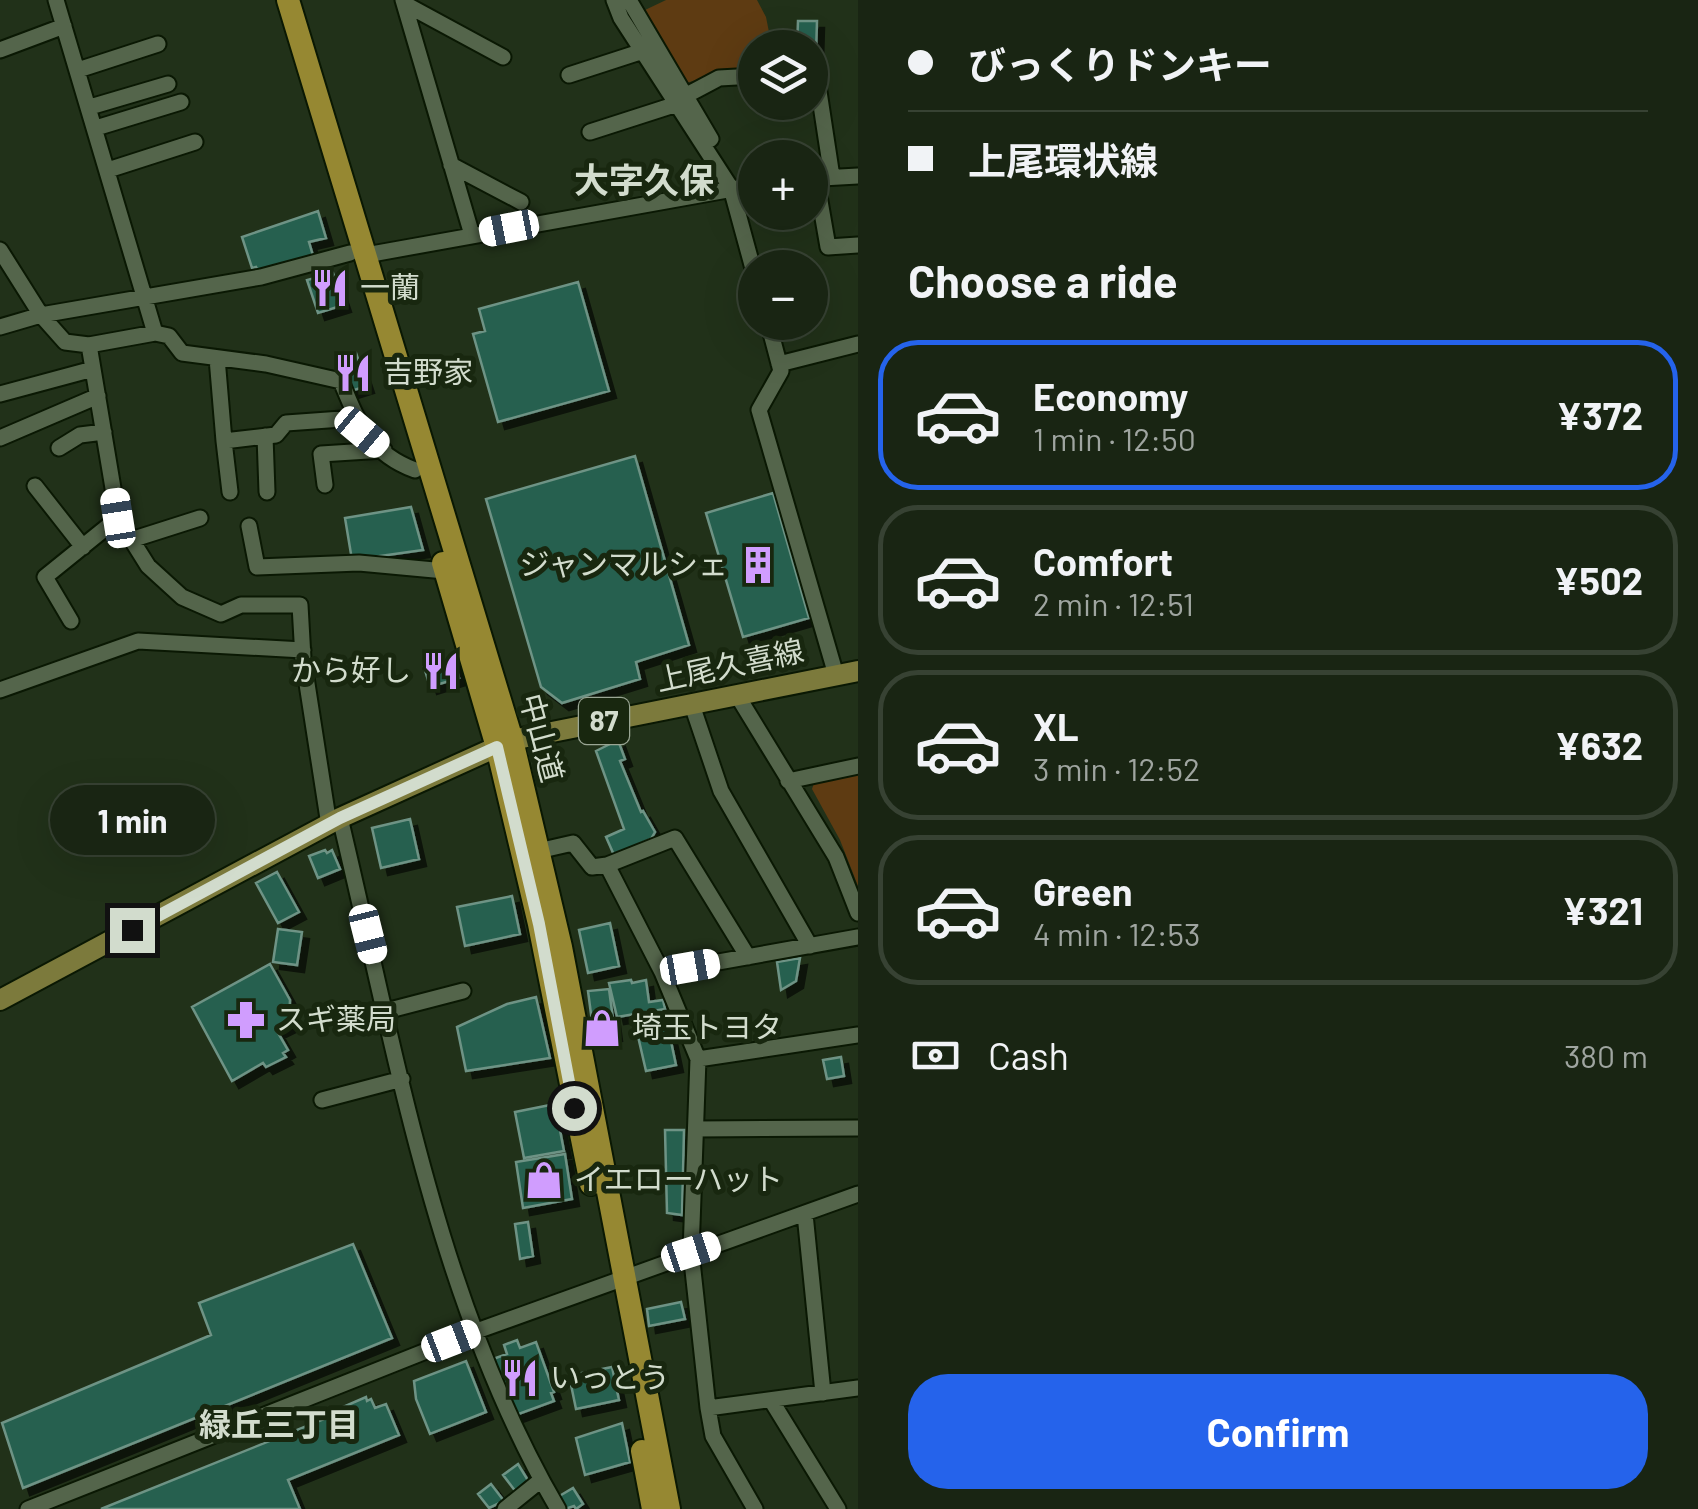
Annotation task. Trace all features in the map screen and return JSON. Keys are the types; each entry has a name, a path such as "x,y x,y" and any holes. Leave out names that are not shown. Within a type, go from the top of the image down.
{"highway":[{"name":"中山道","path":"273,0 358,254 538,850 561,947 619,1279 653,1509"},
{"name":"中山道","path":"288,0 415,470 504,743 539,924 669,1509"}],"main road":[{"name":"上尾久喜線","path":"0,1000 335,822 504,743 858,671"}],"street":[{"path":"56,0 156,334"},
{"path":"614,0 642,51 738,180"},
{"path":"629,0 681,100"},
{"path":"404,2 472,236"},
{"path":"404,2 503,57"},
{"path":"0,50 64,26"},
{"path":"78,70 158,44"},
{"path":"569,75 642,51"},
{"path":"590,132 681,100 719,78 738,77"},
{"path":"90,107 168,84"},
{"path":"96,128 181,102"},
{"path":"108,170 195,142"},
{"path":"451,165 520,202"},
{"path":"828,178 858,176"},
{"path":"0,328 41,315 260,277 358,254 738,187"},
{"path":"826,230 828,247 858,245"},
{"path":"0,250 41,315 65,342 89,344 156,334 170,336 182,353 266,364 341,381 362,432 402,465 415,470"},
{"path":"773,340 781,371 759,410 836,675"},
{"path":"89,344 118,518 148,566 182,597 221,614 241,604 300,606 303,650 335,822 420,1152 474,1332 522,1447 558,1509"},
{"path":"779,364 858,344"},
{"path":"217,358 230,492"},
{"path":"0,394 93,369"},
{"path":"0,438 98,396"},
{"path":"224,441 276,435 286,423 356,418"},
{"path":"60,448 80,435 104,432"},
{"path":"264,436 267,492"},
{"path":"325,485 322,454 384,450"},
{"path":"35,486 83,546"},
{"path":"71,621 45,578 118,518"},
{"path":"132,540 200,518"},
{"path":"249,526 257,567 359,563 445,571"},
{"path":"0,690 138,641 303,650"},
{"path":"718,699 788,781 836,857 858,913"},
{"path":"718,699 722,791 810,946"},
{"path":"788,781 858,766"},
{"path":"538,850 573,843 592,866 608,866 675,838 748,957"},
{"path":"608,866 662,972 698,1059 691,1252 708,1408 713,1436 755,1509"},
{"path":"662,972 858,937"},
{"path":"386,1011 463,991"},
{"path":"698,1059 858,1036"},
{"path":"322,1100 402,1079"},
{"path":"696,1129 858,1128"},
{"path":"28,1509 474,1332 858,1194"},
{"path":"805,1214 823,1393"},
{"path":"708,1408 858,1388"},
{"path":"771,1400 832,1508"},
{"path":"505,1509 541,1480"}],"shaded area":[{"path":"666,0 757,0 769,30 738,30 738,73 686,83 645,10"},
{"path":"858,774 858,886 840,840 812,789 814,783"}],"building":[{"path":"798,21 817,21 817,30 798,30"},
{"path":"318,211 326,238 309,242 314,259 258,271 252,268 242,237"},
{"path":"333,273 344,305 318,313 307,280"},
{"path":"578,282 609,391 498,422 473,334 485,331 479,309"},
{"path":"356,353 367,386 351,391 340,358"},
{"path":"635,456 689,645 636,662 640,679 562,703 541,687 486,499"},
{"name":"ジャンマルシェ","path":"773,493 809,618 743,637 706,513"},
{"path":"411,507 423,550 352,560 345,518"},
{"path":"454,659 459,678 430,687 424,667"},
{"path":"618,740 625,759 620,761 641,812 655,832 651,839 614,855 606,837 624,829 596,751"},
{"path":"410,819 419,859 381,868 372,828"},
{"path":"332,850 340,869 318,878 309,856"},
{"path":"277,872 299,912 278,923 256,883"},
{"path":"512,896 520,934 465,946 457,907"},
{"path":"610,923 619,966 588,973 579,930"},
{"path":"278,929 302,932 297,965 273,962"},
{"path":"800,958 796,981 781,990 777,962"},
{"path":"270,964 290,1000 289,1025 277,1031 288,1050 283,1053 286,1057 266,1067 263,1063 232,1081 192,1007"},
{"path":"646,980 649,1002 663,1000 665,1009 617,1017 609,983"},
{"path":"609,989 615,1034 594,1037 588,991"},
{"path":"536,997 550,1058 466,1071 457,1027 507,1004"},
{"path":"665,1013 676,1065 646,1071 634,1019"},
{"path":"841,1057 844,1076 827,1079 823,1060"},
{"path":"555,1104 564,1151 524,1158 515,1112"},
{"path":"665,1130 684,1130 682,1215 667,1213"},
{"path":"565,1154 572,1199 523,1208 516,1162"},
{"path":"528,1222 533,1256 520,1259 515,1224"},
{"path":"353,1244 392,1338 23,1488 2,1423 211,1335 199,1303"},
{"path":"681,1302 685,1319 649,1326 647,1309"},
{"path":"517,1340 520,1348 536,1342 554,1401 516,1415 493,1359 507,1354 504,1345"},
{"path":"466,1361 486,1412 430,1434 416,1399 414,1381"},
{"path":"612,1367 619,1400 576,1409 570,1380 583,1377 582,1373"},
{"path":"366,1397 375,1408 386,1404 399,1435 288,1480 300,1509 101,1509 344,1411 343,1407"},
{"path":"622,1423 630,1462 585,1475 576,1438"},
{"path":"518,1464 529,1482 516,1492 503,1475"},
{"path":"491,1484 504,1501 489,1508 478,1494"},
{"path":"573,1488 583,1504 565,1509 556,1498"}],"place":[{"name":"一蘭","path":"330,288"},
{"name":"吉野家","path":"353,373"},
{"name":"ジャンマルシェ","path":"758,565"},
{"name":"から好し","path":"441,671"},
{"name":"スギ薬局","path":"246,1020"},
{"name":"埼玉トヨタ","path":"602,1028"},
{"name":"イエローハット","path":"544,1180"},
{"name":"いっとう","path":"520,1378"}],"district":[{"name":"大字久保","path":"644,181"},
{"name":"緑丘三丁目","path":"279,1425"}],"route":[{"path":"132,930 340,818 497,747 539,924 574,1108"}]}
